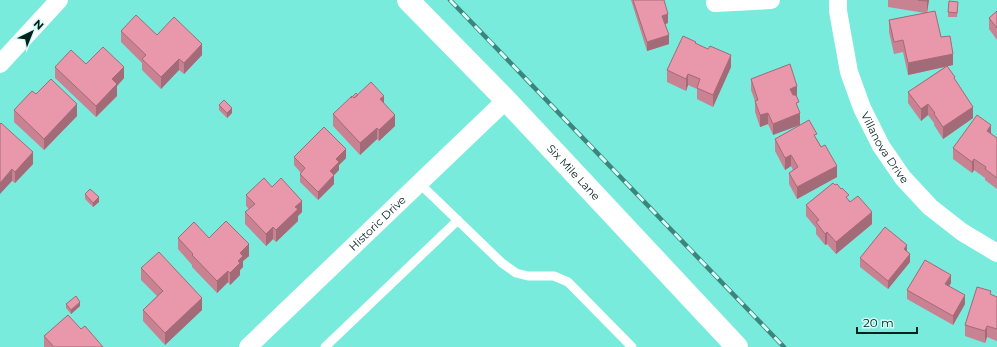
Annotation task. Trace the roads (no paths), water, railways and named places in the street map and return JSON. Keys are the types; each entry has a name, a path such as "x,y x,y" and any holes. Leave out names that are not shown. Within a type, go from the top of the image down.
{"street":[{"path":"0,64 59,0"},
{"name":"Six Mile Lane","path":"408,0 506,100 736,347"},
{"path":"715,3 771,0"},
{"name":"Villanova Drive","path":"838,0 838,11 849,72 862,108 881,146 903,178 930,207 962,232 997,253"},
{"name":"Historic Drive","path":"248,347 506,100"}],"lane":[{"path":"419,183 502,263 516,273 528,276 554,276 568,282 632,347"},
{"path":"325,347 458,220"}],"railway":[{"path":"450,0 784,347"}]}
